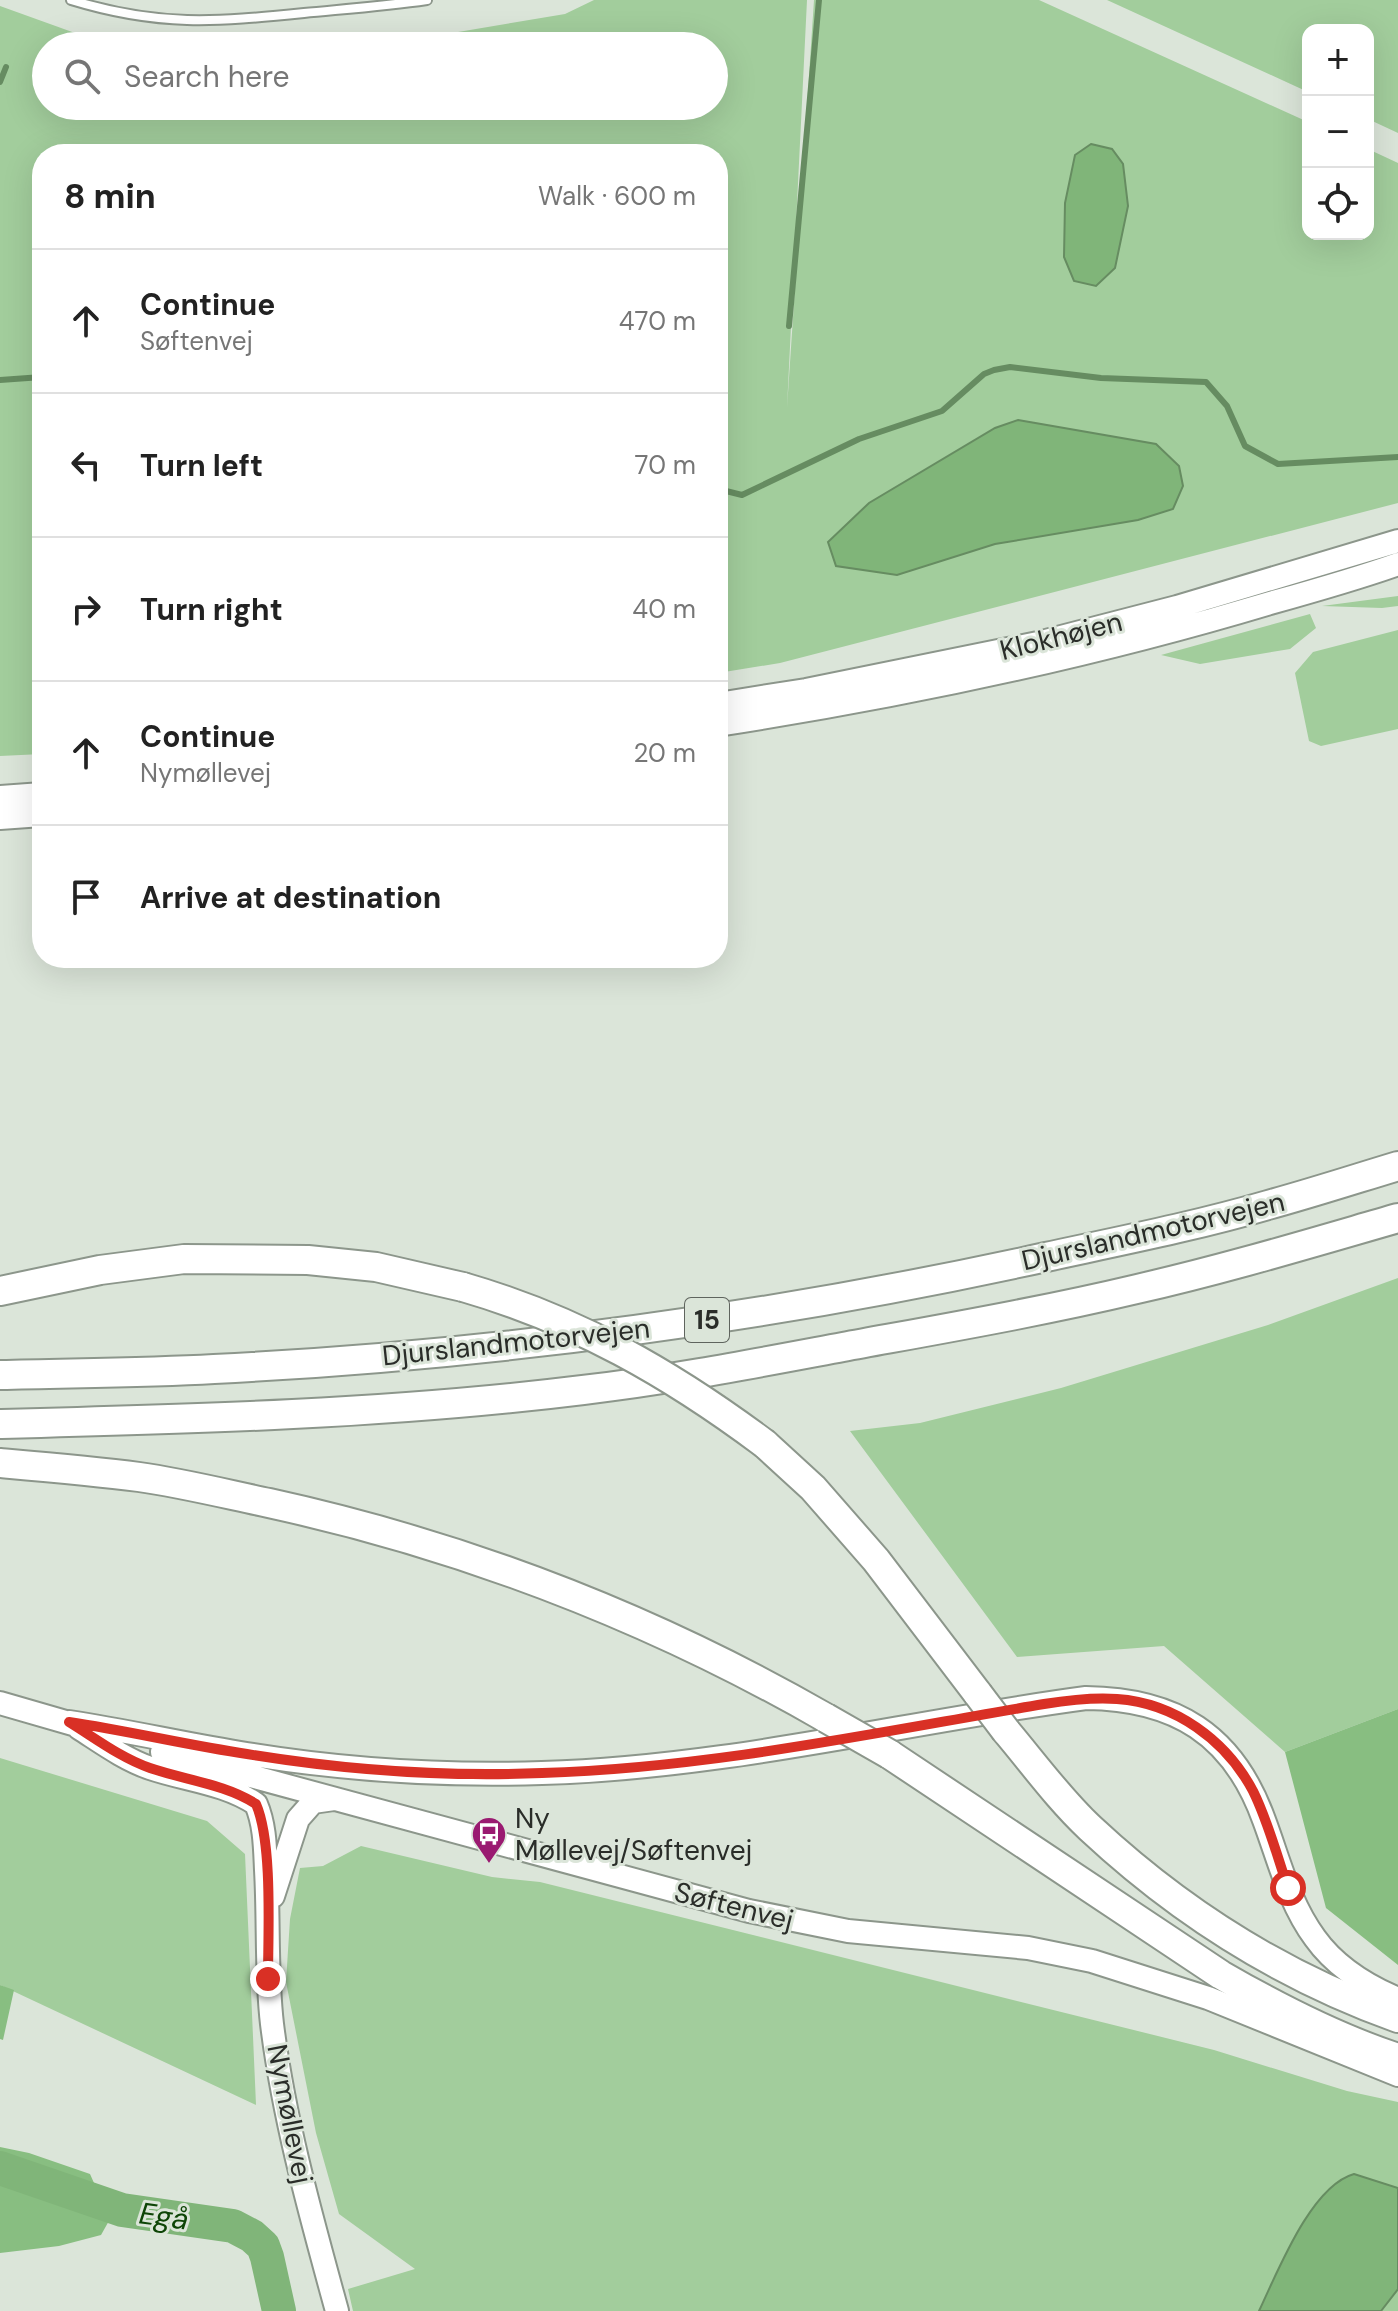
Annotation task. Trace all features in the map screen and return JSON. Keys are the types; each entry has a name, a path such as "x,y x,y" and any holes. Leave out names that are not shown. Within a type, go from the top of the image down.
{"highway":[{"name":"Djurslandmotorvejen","path":"0,1375 214,1369 570,1339 731,1317 966,1275 1124,1240 1265,1206 1398,1166"},
{"name":"Djurslandmotorvejen","path":"0,1424 205,1418 386,1408 583,1390 741,1366 1138,1289 1398,1218"},
{"path":"0,1291 100,1270 184,1259 308,1260 376,1267 463,1287 517,1302 597,1337 672,1378 765,1444 813,1488 876,1560 1006,1731 1088,1827 1189,1911 1282,1969 1398,2018"},
{"path":"0,1463 141,1478 329,1516 436,1546 533,1579 613,1611 760,1680 889,1754 1221,1975 1277,2007 1398,2058"}],"main road":[{"name":"Klokhøjen","path":"728,702 806,690 1038,643 1205,599 1398,541"},
{"name":"Klokhøjen","path":"728,723 809,711 1045,663 1192,627 1398,564"},
{"path":"0,797 32,795"},
{"path":"0,818 32,816"},
{"name":"Søftenvej","path":"69,1722 312,1763 429,1772 542,1773 693,1761 768,1751 1086,1698 1145,1703 1185,1719 1223,1749 1253,1792 1288,1888 1300,1916 1316,1940 1354,1976 1398,1999"},
{"name":"Søftenvej","path":"0,1703 69,1722 118,1740 749,1911 848,1931 1028,1948 1092,1961 1208,1998 1398,2075"},
{"path":"69,1722 148,1767 241,1794 256,1804 265,1843 269,1913"},
{"path":"269,1913 286,1849 298,1819 313,1802 335,1799"},
{"name":"Nymøllevej","path":"269,1913 268,1979 281,2085 303,2186 337,2311"}],"lane":[{"path":"71,0 122,14 182,22 220,21 427,0"}],"shaded area":[{"path":"594,0 807,0 787,408 814,0 1039,0 1302,119 1302,240 1374,240 1374,152 1398,163 1398,503 780,663 728,671 728,144 32,144 32,754 0,756 0,6 72,32 32,32 32,120 728,120 728,32 458,32 565,14","holes":["1018,420 1173,509 1138,520 995,544 897,575 869,503 994,428"]},
{"path":"1107,0 1398,0 1398,133 1374,122 1374,24 1302,24 1302,89"},
{"path":"1091,144 1112,149 1123,164 1128,206 1115,268 1096,286 1074,281 1064,257 1065,203 1075,155"},
{"path":"1018,420 1156,444 1179,466 1183,486 1173,509 1138,520 995,544 897,575 836,566 828,542 869,503 995,428"},
{"path":"1398,596 1398,606 1322,606"},
{"path":"1310,614 1316,628 1290,649 1200,664 1161,655"},
{"path":"1398,630 1398,729 1321,746 1309,741 1295,673 1313,652"},
{"path":"1398,1278 1398,1709 1285,1752 1164,1646 1017,1657 850,1431 920,1423 1061,1388 1268,1325"},
{"path":"1398,1709 1398,1965 1326,1908 1285,1752"},
{"path":"0,1758 207,1821 245,1854 256,2105 0,1985"},
{"path":"361,1846 492,1877 540,1882 1214,2050 1347,2091 1398,2102 1398,2311 353,2311 348,2289 415,2269 339,2214 316,2133 286,1982 290,1919 300,1868 323,1866"},
{"path":"0,1985 14,1990 3,2040 0,2039"},
{"path":"0,2147 29,2153 90,2174 110,2219 101,2235 59,2246 0,2253"},
{"path":"1354,2174 1398,2188 1398,2289 1381,2311 1259,2311 1286,2253 1310,2212 1338,2182"}],"waterway":[{"path":"789,326 819,0"},
{"path":"0,82 6,67"},
{"path":"728,492 742,495 859,439 942,411 984,374 1010,367 1101,378 1206,382 1227,406 1245,446 1278,464 1398,457"},
{"path":"0,380 32,378"},
{"name":"Egå","path":"0,2168 122,2210 233,2226 263,2246 279,2311"}],"place":[{"name":"Ny Møllevej/Søftenvej","path":"489,1865"}],"route":[{"path":"268,1979 269,1913 265,1843 256,1804 241,1794 148,1767 69,1722 312,1763 429,1772 542,1773 693,1761 1044,1704 1086,1698 1118,1699 1145,1703 1185,1719 1223,1749 1253,1792 1288,1888"}]}
